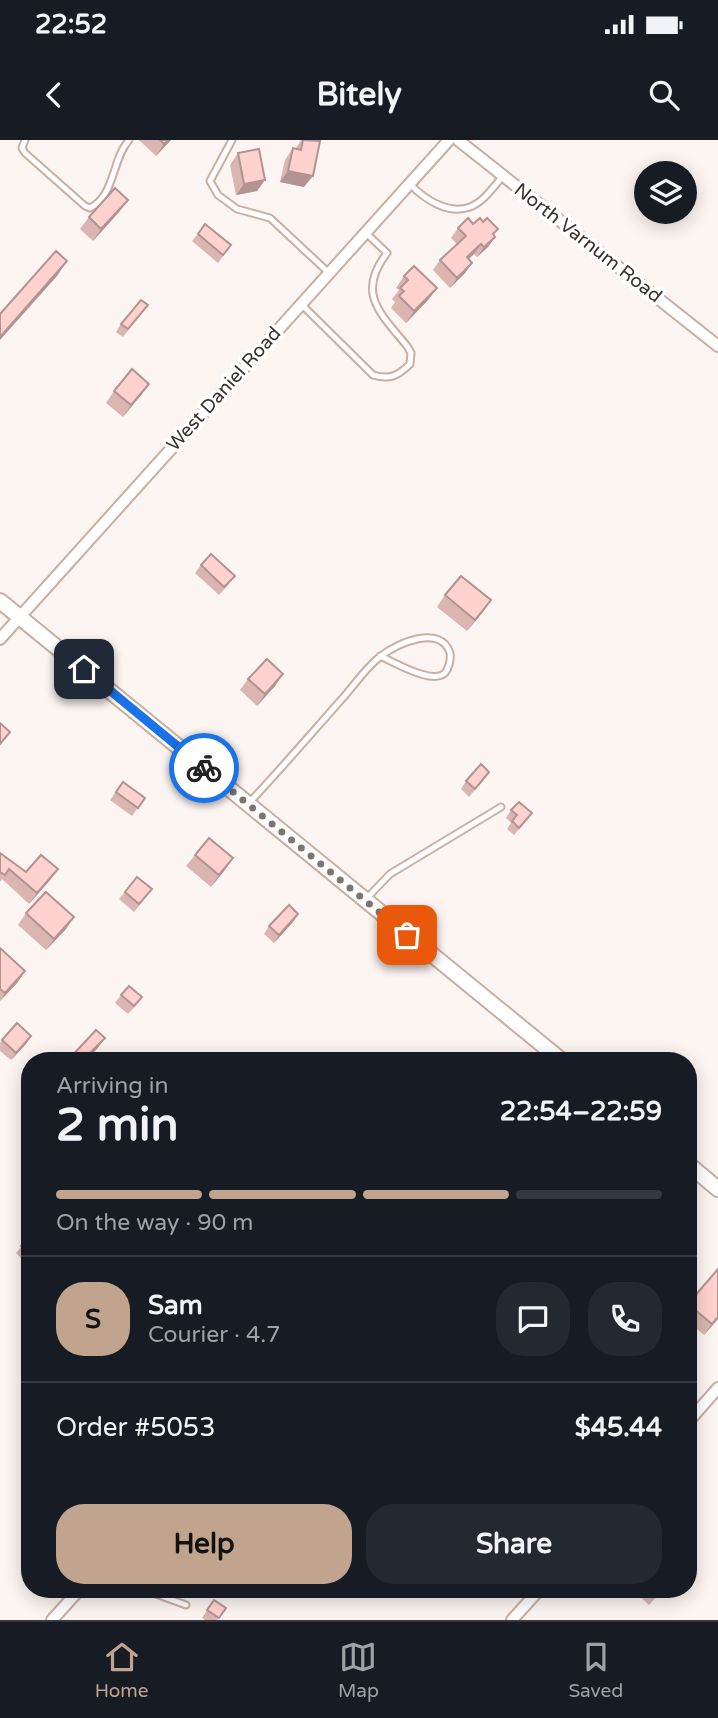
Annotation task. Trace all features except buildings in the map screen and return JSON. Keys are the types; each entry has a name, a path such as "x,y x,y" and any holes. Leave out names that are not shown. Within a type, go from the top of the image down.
{"street":[{"name":"West Daniel Road","path":"0,639 449,140"},
{"name":"North Varnum Road","path":"458,140 718,346"},
{"path":"0,601 548,1052"},
{"path":"697,1172 718,1189"},
{"path":"697,1412 718,1388"},
{"path":"52,1620 72,1598"},
{"path":"512,1620 532,1598"}],"lane":[{"path":"25,140 22,148 25,153 90,208 96,205 106,190 121,149 129,140"},
{"path":"232,140 209,181 218,195 237,209 270,218 329,273"},
{"path":"410,184 433,203 453,209 470,207 484,197 503,176"},
{"path":"301,304 373,376 387,379 395,377 410,364 411,353 407,346 374,303 372,281 376,267 387,253 366,232"},
{"path":"248,804 380,656 414,639 429,638 442,640 451,658 446,672 437,677 428,677 380,656"},
{"path":"365,900 390,874 502,807"},
{"path":"167,1598 186,1605"}],"way so far":[{"path":"204,768 407,935"}],"route":[{"path":"84,669 204,768"}]}
